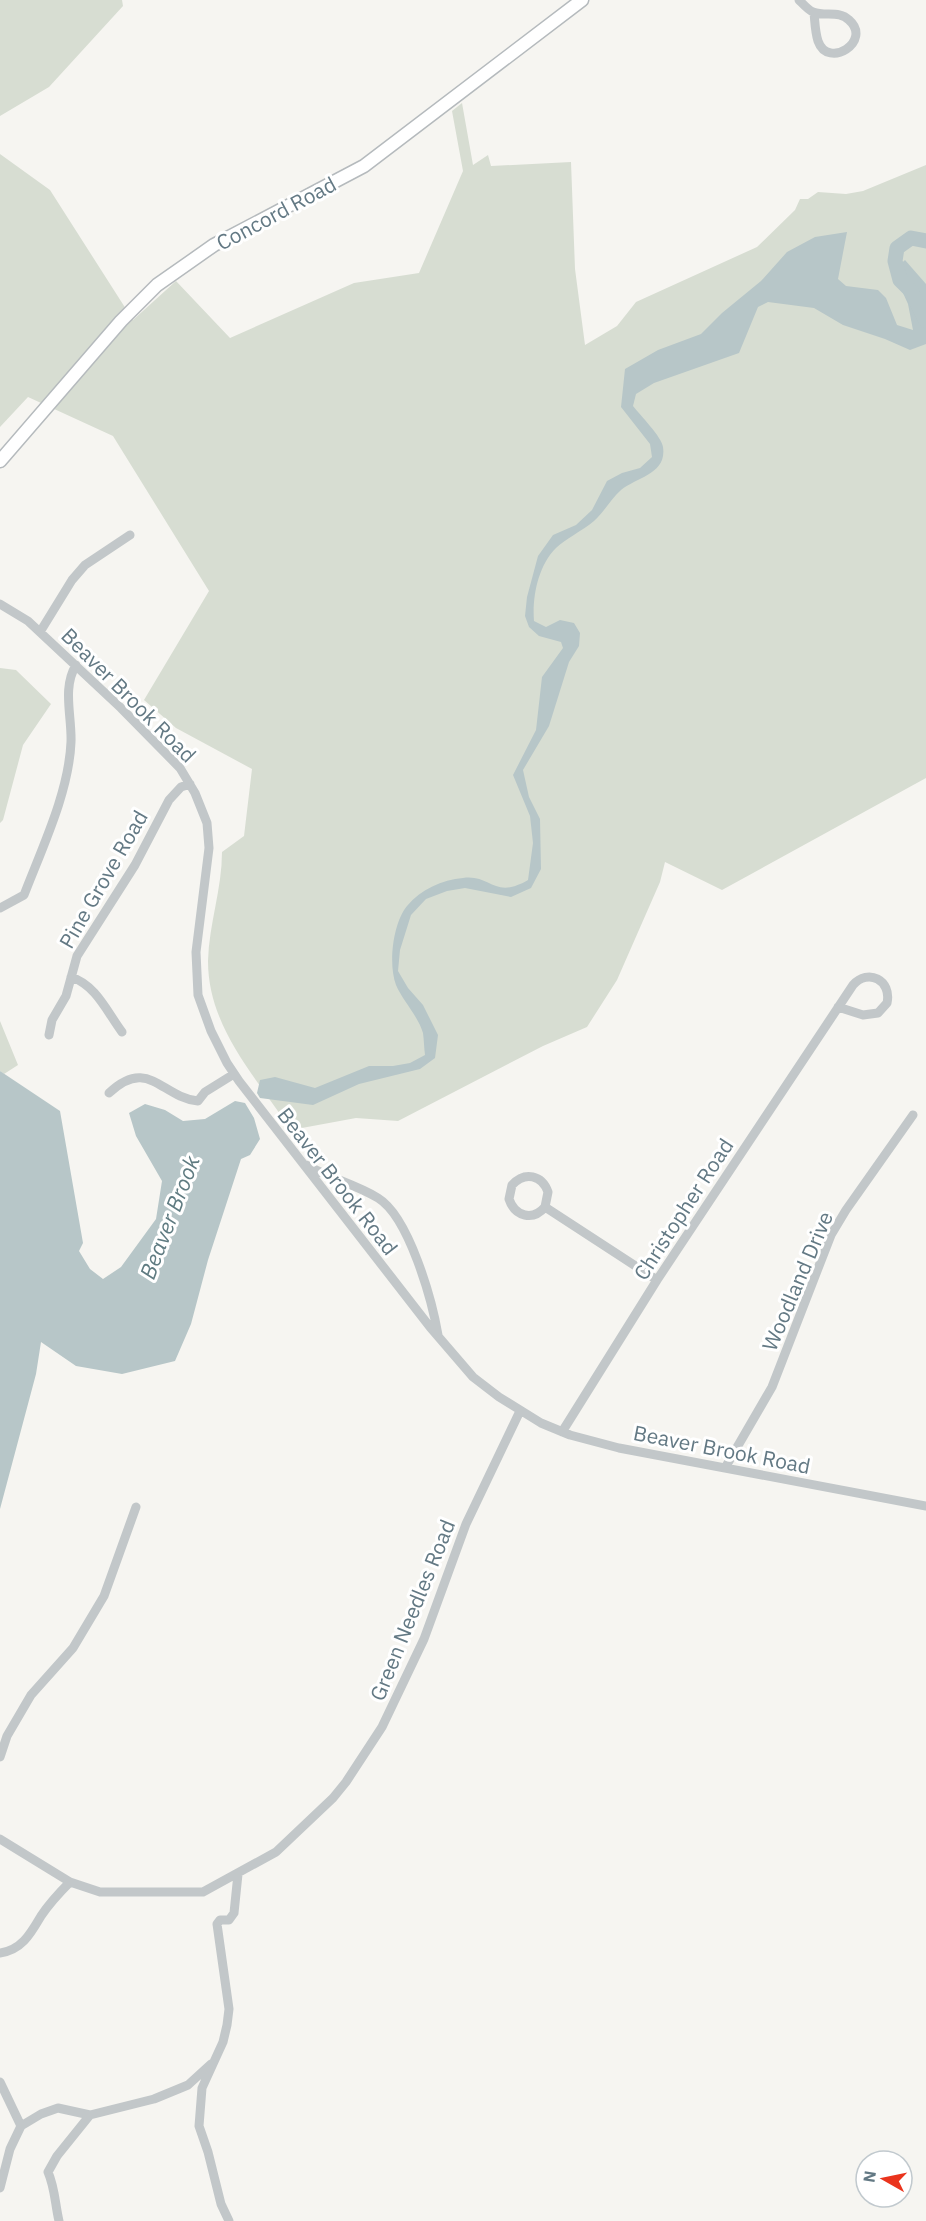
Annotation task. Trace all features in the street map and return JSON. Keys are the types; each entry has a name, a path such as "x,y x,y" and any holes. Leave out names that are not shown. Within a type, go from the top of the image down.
{"main road":[{"name":"Concord Road","path":"0,461 121,321 157,285 214,245 363,166 582,0"}],"street":[{"path":"799,0 814,13 838,14 850,20 856,31 853,44 849,49 844,52 831,53 820,46 817,40 814,13"},
{"path":"39,632 72,580 85,565 130,535"},
{"name":"Beaver Brook Road","path":"0,604 13,610 76,665 162,749 180,768 190,784 203,811 208,835 208,862 196,952 198,994 211,1031 236,1078 266,1118 439,1338 473,1377 520,1411 562,1432 619,1448 926,1506"},
{"path":"0,908 24,895 64,786 72,740 68,687 70,676 76,665"},
{"name":"Pine Grove Road","path":"49,1035 52,1020 66,996 77,956 135,865 169,800 173,794 190,784"},
{"path":"71,977 91,987 122,1032"},
{"name":"Christopher Road","path":"562,1432 657,1280 838,1007 853,985 861,978 876,978 886,988 887,1002 878,1013 863,1015 838,1007"},
{"path":"109,1093 124,1081 145,1078 156,1081 187,1100 198,1101 205,1092 236,1078"},
{"name":"Woodland Drive","path":"725,1468 772,1387 831,1235 913,1114"},
{"path":"302,1162 321,1173 364,1190 389,1207 402,1225 422,1271 439,1338"},
{"path":"525,1176 540,1179 548,1192 545,1207 537,1214 530,1216 516,1211 509,1199 512,1185 525,1176"},
{"path":"545,1207 657,1280"},
{"name":"Green Needles Road","path":"0,1839 70,1882 100,1892 202,1892 276,1852 346,1782 372,1744 415,1659 466,1524 520,1411"},
{"path":"0,1757 3,1735 31,1695 78,1640 104,1596 136,1507"},
{"path":"230,2221 221,2204 199,2126 202,2088 223,2042 228,2009 217,1924 220,1920 229,1920 234,1913 238,1874"},
{"path":"0,1953 12,1951 35,1928 42,1915 70,1882"},
{"path":"0,2188 10,2149 21,2126 41,2114 58,2108 90,2115 154,2099 188,2085 212,2063"},
{"path":"0,2082 21,2126"},
{"path":"59,2221 55,2205 54,2184 48,2172 57,2156 90,2115"}],"shaded area":[{"path":"0,0 122,0 123,6 49,87 0,116"},
{"path":"462,103 473,165 488,155 491,166 571,162 575,269 585,345 617,326 636,302 757,247 795,210 800,199 808,199 818,192 846,194 863,191 926,165 926,778 722,890 665,862 660,882 617,980 587,1027 543,1046 398,1121 356,1118 291,1130 225,1030 210,985 209,947 222,852 244,836 252,769 176,728 144,700 209,591 113,436 28,397 0,427 0,154 50,190 133,320 176,281 230,338 354,283 419,273 463,171 452,111"},
{"path":"0,668 16,670 51,704 23,745 3,820 0,823"},
{"path":"0,1021 18,1065 4,1074 0,1071"}],"water":[{"path":"847,232 838,279 846,286 878,290 886,298 897,325 913,330 908,304 893,271 905,260 926,284 926,344 910,350 843,325 814,308 768,302 758,307 739,353 654,383 636,394 633,406 662,443 663,456 660,463 650,474 621,490 594,521 556,548 545,564 535,592 534,621 546,627 560,620 574,623 580,633 579,646 569,662 549,726 523,770 529,797 540,819 541,869 531,888 511,897 465,888 447,891 426,899 411,915 400,950 398,971 408,988 423,1005 438,1035 435,1058 420,1069 359,1084 313,1105 260,1098 257,1093 260,1080 275,1077 315,1088 369,1066 410,1063 425,1055 421,1027 396,985 392,966 395,933 407,906 425,890 440,883 472,878 507,888 528,880 533,843 530,816 513,775 536,730 542,677 563,648 561,642 539,636 529,627 525,616 527,597 538,556 553,535 576,525 592,510 607,481 622,473 640,468 652,457 650,444 621,407 625,369 658,350 701,334 722,313 761,281 787,252 815,237"},
{"path":"0,1071 60,1111 83,1243 79,1251 90,1269 103,1279 121,1267 156,1219 162,1181 136,1136 129,1113 145,1104 165,1110 183,1121 205,1119 235,1101 245,1103 254,1118 260,1139 250,1155 241,1159 208,1260 191,1324 175,1361 122,1374 76,1366 41,1342 36,1374 0,1509"}],"waterway":[{"name":"Beaver Brook","path":"926,241 911,238 897,248 895,261 900,280 911,291 926,321"}]}
